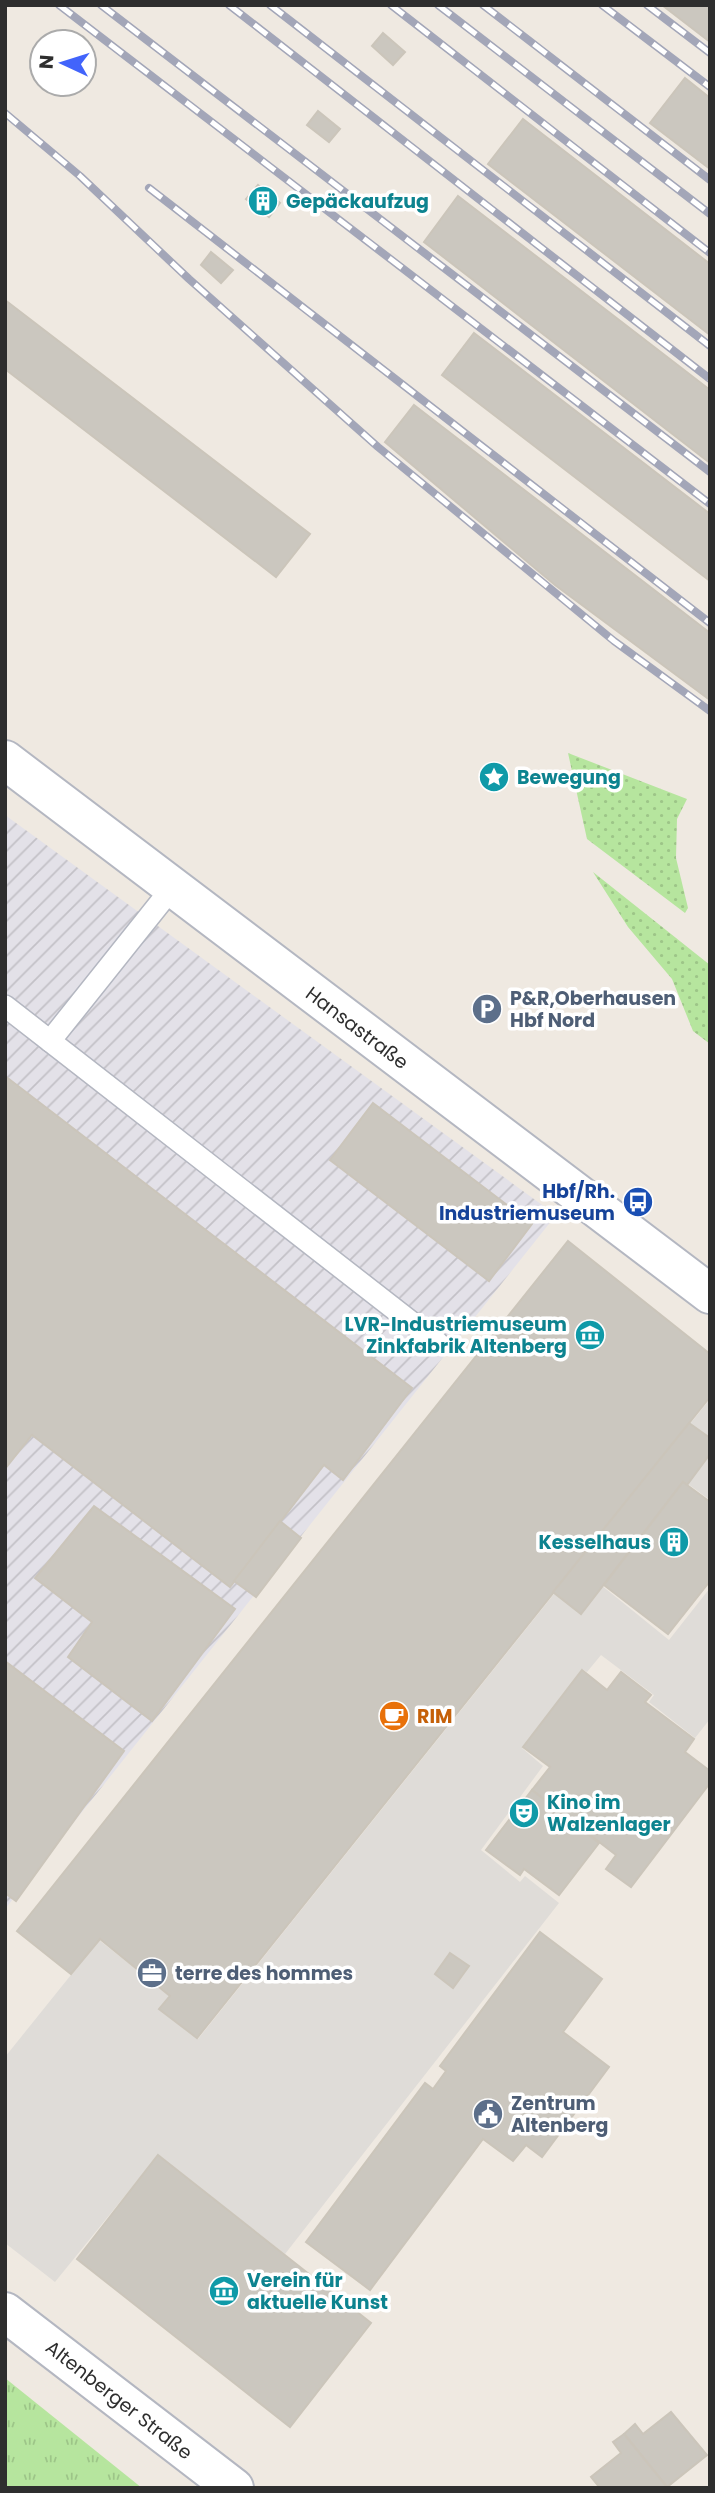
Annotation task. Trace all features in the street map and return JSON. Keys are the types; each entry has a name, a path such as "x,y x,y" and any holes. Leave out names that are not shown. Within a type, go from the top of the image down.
{"main road":[{"name":"Hansastraße","path":"5,760 710,1294"},
{"name":"Altenberger Straße","path":"5,2312 234,2488"}],"lane":[{"path":"50,1041 172,888"},
{"path":"5,1006 438,1343"}],"shaded area":[{"path":"5,815 556,1215 5,1909"},
{"path":"710,1399 710,1500 684,1481 601,1585 669,1640 710,1588 710,1719 695,1738 649,1702 654,1695 601,1655 587,1672 582,1669 522,1748 543,1766 481,1850 520,1882 525,1876 559,1903 285,2254 158,2155 55,2282 5,2243 5,2057 99,1940 170,1996 160,2009 198,2039"}],"green space":[{"path":"568,753 687,799 677,819 676,858 688,908 685,913 587,839"},
{"path":"593,872 710,965 710,1044 693,1031 672,979 628,927"},
{"path":"5,2378 142,2488 5,2488"}],"building":[{"path":"662,5 710,5 710,42"},
{"path":"383,33 405,52 393,65 372,46"},
{"path":"685,78 710,98 710,169 650,123"},
{"name":"Gepäckaufzug","path":"318,111 340,129 329,142 307,125"},
{"path":"523,119 710,264 710,335 488,164"},
{"name":"Gepäckaufzug","path":"258,185 280,203 269,217 246,199"},
{"path":"458,196 710,390 710,463 424,242"},
{"path":"211,252 233,270 221,283 201,265"},
{"path":"5,300 310,534 276,577 5,369"},
{"path":"474,333 710,514 710,581 442,375"},
{"path":"414,405 710,633 710,700 555,585 385,442"},
{"path":"5,1076 412,1388 343,1480 324,1465 230,1587 32,1435 5,1469"},
{"path":"373,1103 532,1224 489,1281 330,1160"},
{"path":"568,1241 710,1354 710,1397 197,2038 159,2009 170,1996 100,1939 71,1974 17,1931"},
{"path":"689,1423 710,1438 710,1454 687,1485 683,1482 581,1614 553,1592"},
{"name":"Kesselhaus","path":"683,1482 710,1502 710,1581 668,1634 604,1585"},
{"path":"94,1506 235,1609 152,1721 68,1657 92,1622 35,1578"},
{"path":"280,1521 301,1538 256,1597 234,1581"},
{"path":"5,1661 124,1751 16,1901 5,1893"},
{"path":"582,1670 607,1690 621,1672 651,1695 645,1702 694,1739 685,1752 710,1771 710,1783 631,1887 606,1869 616,1855 532,1790 550,1767 523,1747"},
{"path":"532,1790 599,1843 559,1895 524,1869 520,1875 486,1850"},
{"name":"Zentrum Altenberg","path":"540,1932 602,1979 563,2032 609,2067 542,2157 526,2145 513,2161 483,2139 370,2290 306,2242 425,2083 433,2089 446,2071 440,2066"},
{"path":"450,1953 469,1966 453,1988 435,1974"},
{"name":"Verein für aktuelle Kunst","path":"158,2155 371,2323 290,2427 77,2259"},
{"path":"671,2412 707,2455 667,2487 624,2434 635,2424 643,2434"},
{"path":"624,2434 667,2488 600,2488 591,2477 621,2453 613,2442"}],"railway":[{"path":"59,5 710,504"},
{"path":"101,5 710,472"},
{"path":"229,5 710,379"},
{"path":"270,5 710,346"},
{"path":"391,5 710,253"},
{"path":"438,5 710,214"},
{"path":"483,5 710,180"},
{"path":"602,5 710,87"},
{"path":"647,5 710,53"},
{"path":"5,113 80,176 189,279 378,447 614,641 710,711"},
{"path":"149,188 710,623"}],"place":[{"name":"Gepäckaufzug","path":"263,201"},
{"name":"Bewegung","path":"494,777"},
{"name":"P&R,Oberhausen Hbf Nord","path":"487,1009"},
{"name":"Hbf/Rh. Industriemuseum","path":"638,1202"},
{"name":"LVR-Industriemuseum Zinkfabrik Altenberg","path":"590,1335"},
{"name":"Kesselhaus","path":"674,1542"},
{"name":"RIM","path":"394,1716"},
{"name":"Kino im Walzenlager","path":"524,1813"},
{"name":"terre des hommes","path":"152,1973"},
{"name":"Zentrum Altenberg","path":"488,2114"},
{"name":"Verein für aktuelle Kunst","path":"224,2291"}]}
